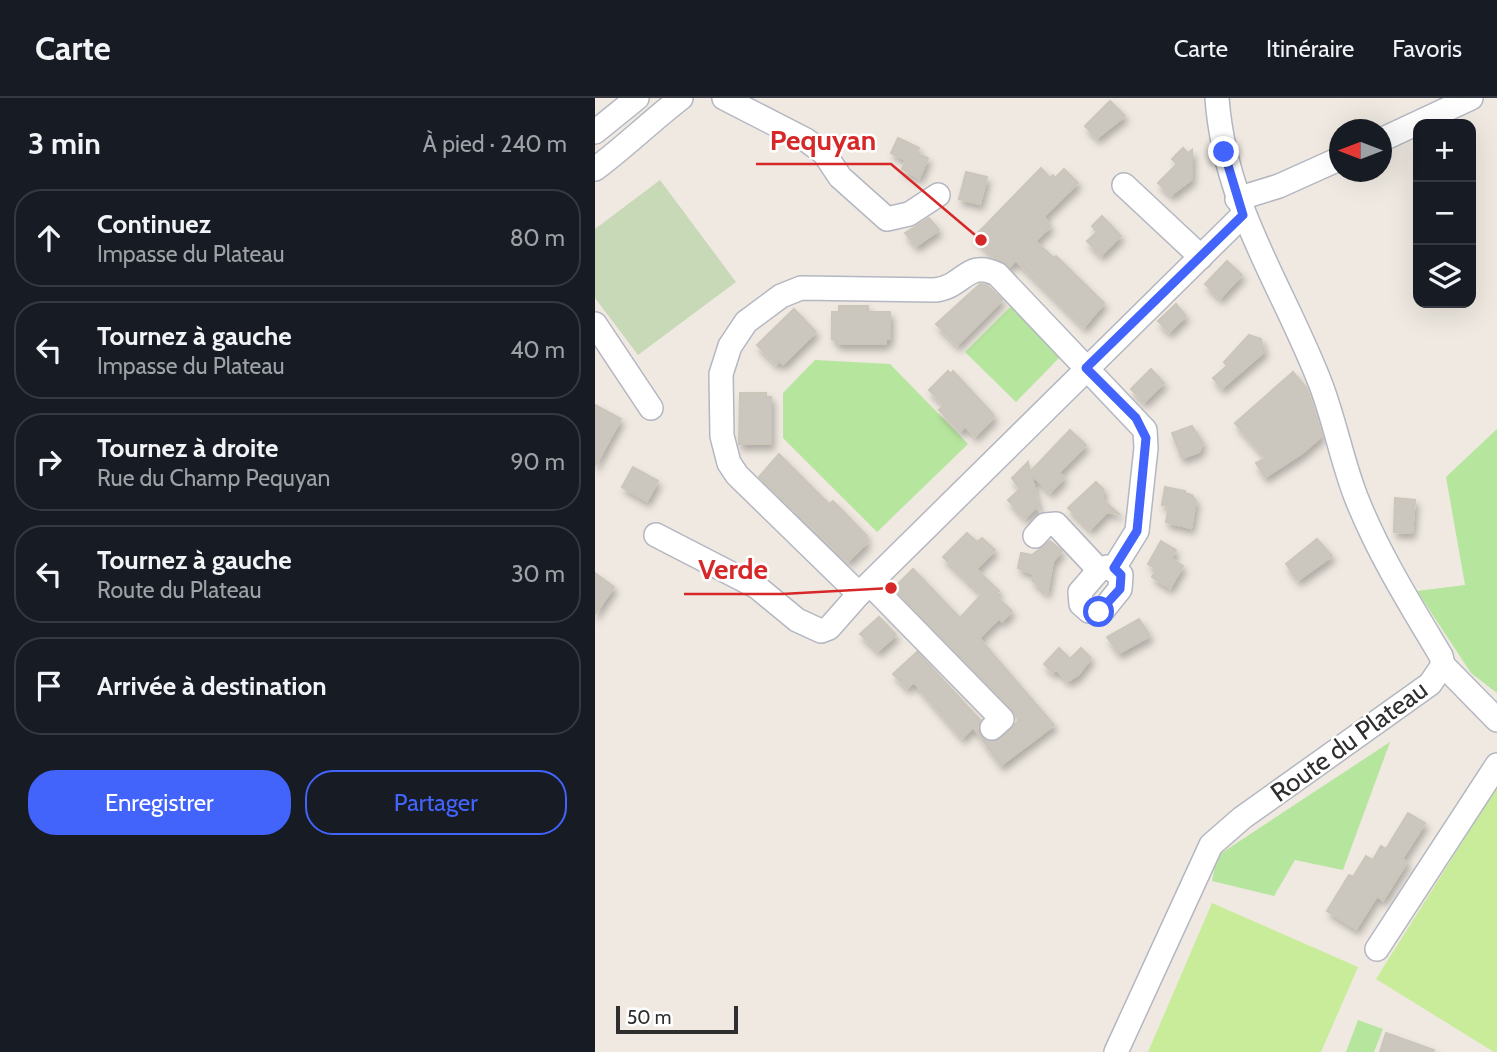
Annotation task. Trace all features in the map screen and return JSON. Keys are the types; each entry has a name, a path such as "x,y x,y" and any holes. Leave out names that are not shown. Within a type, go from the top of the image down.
{"street":[{"path":"595,132 637,98"},
{"path":"595,169 625,148 644,127 681,98"},
{"path":"723,98 806,140 824,153 840,177 887,219 909,214 938,195"},
{"name":"Route du Plateau","path":"1116,1052 1211,845 1242,818 1430,684 1443,665 1441,656 1378,548 1355,494 1321,384 1240,207 1224,152 1217,98"},
{"path":"1392,135 1471,98"},
{"path":"656,535 757,587 797,620 821,631 829,628 864,589 1201,257 1240,207 1329,164"},
{"path":"1124,185 1201,257"},
{"path":"992,728 1002,719 864,589 737,475 729,463 722,436 721,374 730,346 746,322 791,290 935,290 953,286 973,269 981,268 997,274 1136,418 1146,438 1137,531 1106,569 1056,524 1045,525 1035,537"},
{"path":"595,324 651,408"},
{"path":"1443,665 1497,720"},
{"path":"1377,949 1497,765"}],"green space":[{"path":"660,180 736,282 638,355 595,298 595,229"},
{"path":"1011,306 1060,357 1016,402 965,352"},
{"path":"815,360 890,364 968,444 877,532 783,438 783,393"},
{"path":"1497,429 1497,693 1471,673 1417,591 1465,585 1446,477"},
{"path":"1390,742 1343,870 1295,860 1274,896 1212,881 1217,856"},
{"path":"1497,787 1497,1052 1494,1052 1376,979"},
{"path":"1212,903 1358,967 1321,1052 1148,1052"},
{"path":"1358,1020 1383,1029 1374,1052 1346,1052"}],"building":[{"path":"1110,101 1125,116 1097,138 1085,126"},
{"path":"898,138 919,148 916,153 928,158 919,178 902,169 906,160 891,153"},
{"path":"1183,148 1188,153 1192,150 1192,179 1171,195 1158,183 1177,164 1172,159"},
{"path":"1041,168 1050,178 1053,175 1055,178 1064,169 1078,183 1044,216 1050,227 1035,241 1054,258 1056,256 1104,303 1084,327 1016,260 1009,267 995,258 974,237"},
{"path":"966,172 987,177 980,204 959,199"},
{"path":"1102,216 1121,236 1101,255 1087,241 1097,232 1092,226"},
{"path":"929,218 939,230 916,246 905,233"},
{"path":"1227,261 1242,275 1220,298 1205,284"},
{"path":"980,284 987,285 1002,300 957,345 936,324"},
{"path":"1176,304 1186,316 1169,332 1158,321"},
{"path":"839,306 868,306 868,312 890,312 890,339 886,339 886,344 837,344 837,339 832,339 832,312 839,312"},
{"path":"794,309 816,332 783,364 779,361 776,364 757,345"},
{"path":"1249,335 1261,339 1264,352 1222,388 1213,378 1227,366 1224,362"},
{"path":"1151,369 1164,383 1144,402 1131,389"},
{"path":"948,371 951,374 953,371 994,417 975,436 965,426 960,431 939,410 944,405 929,390"},
{"path":"1293,372 1307,389 1322,436 1301,454 1265,477 1256,463 1266,458 1235,423"},
{"path":"740,393 766,393 766,397 771,397 771,444 739,444"},
{"path":"595,405 621,419 595,466"},
{"path":"1192,426 1203,443 1199,452 1182,458 1172,433"},
{"path":"1070,430 1086,445 1059,472 1064,478 1050,492 1031,474 1039,510 1036,507 1025,518 1008,500 1020,489 1012,478 1028,462 1030,472"},
{"path":"779,454 829,504 833,501 867,536 864,539 867,543 848,561 759,477"},
{"path":"633,467 658,481 647,501 622,487"},
{"path":"1096,482 1103,489 1103,500 1119,514 1107,512 1090,529 1068,508"},
{"path":"1165,487 1185,491 1196,501 1191,528 1166,522 1169,506 1162,505"},
{"path":"1395,498 1415,500 1412,533 1394,532"},
{"path":"967,533 977,542 982,538 995,550 976,569 999,591 995,595 1012,611 1002,621 999,618 979,638 1054,725 1001,765 973,727 962,738 914,682 907,688 893,674 917,652 981,721 979,732 987,741 1001,739 1019,720 1012,709 894,588 913,569 960,618 982,594 943,557"},
{"path":"1317,539 1332,556 1298,580 1286,564"},
{"path":"1050,541 1062,551 1053,561 1047,593 1032,580 1034,574 1018,568 1021,553 1032,555"},
{"path":"1161,541 1176,550 1171,558 1183,566 1170,588 1152,577 1157,569 1148,564"},
{"path":"595,573 614,587 595,614"},
{"path":"879,617 896,635 878,651 860,634"},
{"path":"1139,619 1150,636 1119,653 1107,637"},
{"path":"1059,648 1070,659 1081,648 1091,658 1078,675 1068,681 1056,669 1053,673 1044,664"},
{"path":"1408,813 1425,823 1402,859 1407,862 1383,900 1377,896 1356,929 1327,911 1349,875 1353,877 1366,856 1373,860 1381,846 1386,849"},
{"path":"1386,1033 1434,1050 1380,1052"}],"place":[{"name":"Pequyan","path":"981,240"},
{"name":"Verde","path":"891,588"}],"route":[{"path":"1099,612 1120,589 1121,575 1114,568 1137,531 1146,438 1145,430 1136,418 1086,368 1243,215 1233,191 1224,152"}]}
